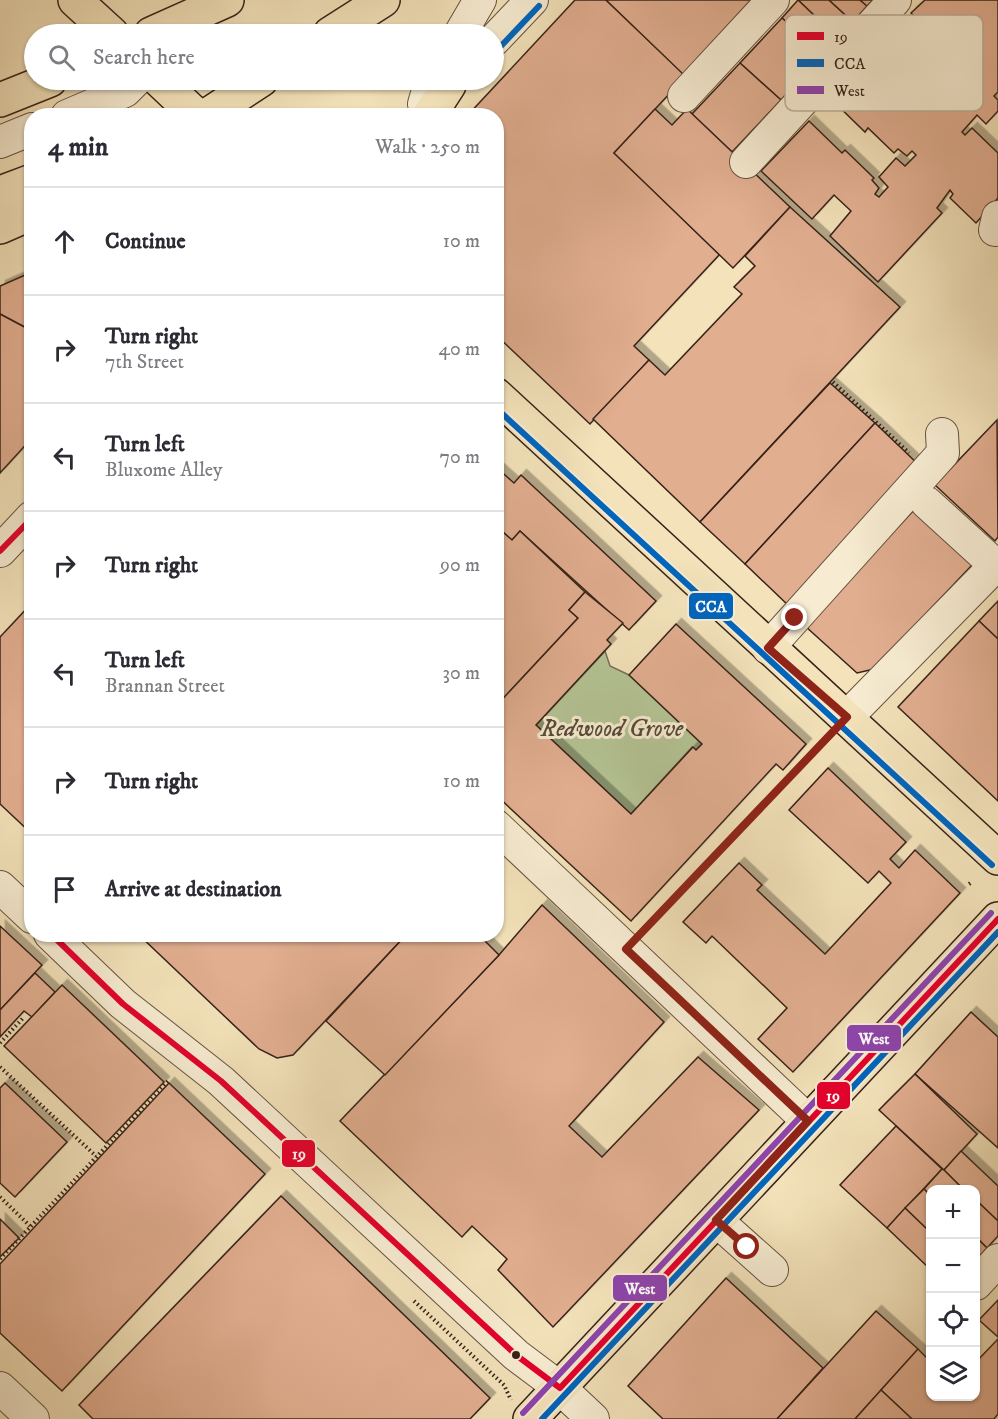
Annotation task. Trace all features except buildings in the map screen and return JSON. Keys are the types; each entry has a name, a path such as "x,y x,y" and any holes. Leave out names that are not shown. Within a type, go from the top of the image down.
{"main road":[{"path":"75,0 101,24"},
{"path":"173,24 227,0"},
{"path":"345,24 382,0"},
{"path":"0,77 24,76"},
{"path":"0,100 25,90"},
{"path":"170,90 189,108"},
{"path":"218,108 246,90"},
{"path":"0,193 24,184"},
{"path":"0,227 24,216"},
{"path":"504,402 998,858"},
{"path":"530,1419 998,918"}],"street":[{"path":"466,24 480,0"},
{"path":"504,29 532,0"},
{"path":"684,96 773,0"},
{"path":"881,15 895,0"},
{"path":"86,108 126,90"},
{"path":"746,162 793,111"},
{"path":"0,142 24,132"},
{"path":"768,648 943,453 942,434"},
{"path":"847,717 996,564 927,503"},
{"path":"0,551 24,526"},
{"path":"504,834 808,1121"},
{"path":"0,888 24,910"},
{"path":"58,942 123,1004 221,1081 508,1347 560,1388 592,1419"},
{"path":"716,1220 772,1270"},
{"path":"980,1279 998,1260"},
{"path":"0,1388 33,1419"}],"path":[{"path":"833,382 914,457"},
{"path":"626,949 847,717"},
{"path":"0,1043 24,1017"},
{"path":"0,1067 96,1156"},
{"path":"0,1259 169,1080"},
{"path":"0,1197 30,1226"}],"green space":[{"name":"Redwood Grove","path":"605,651 610,666 629,675 702,744 696,750 692,747 631,814 536,725"}],"transit line":[{"name":"CCA","path":"504,43 539,6"},
{"name":"CCA","path":"504,415 992,865"},
{"name":"19","path":"0,551 24,526"},
{"name":"West","path":"523,1413 991,913"},
{"name":"19","path":"59,942 123,1004 221,1081 516,1355 560,1388 998,919"},
{"name":"CCA","path":"542,1419 998,932"}],"route":[{"path":"747,1247 716,1220 808,1121 626,949 847,717 768,648 795,618"}]}
